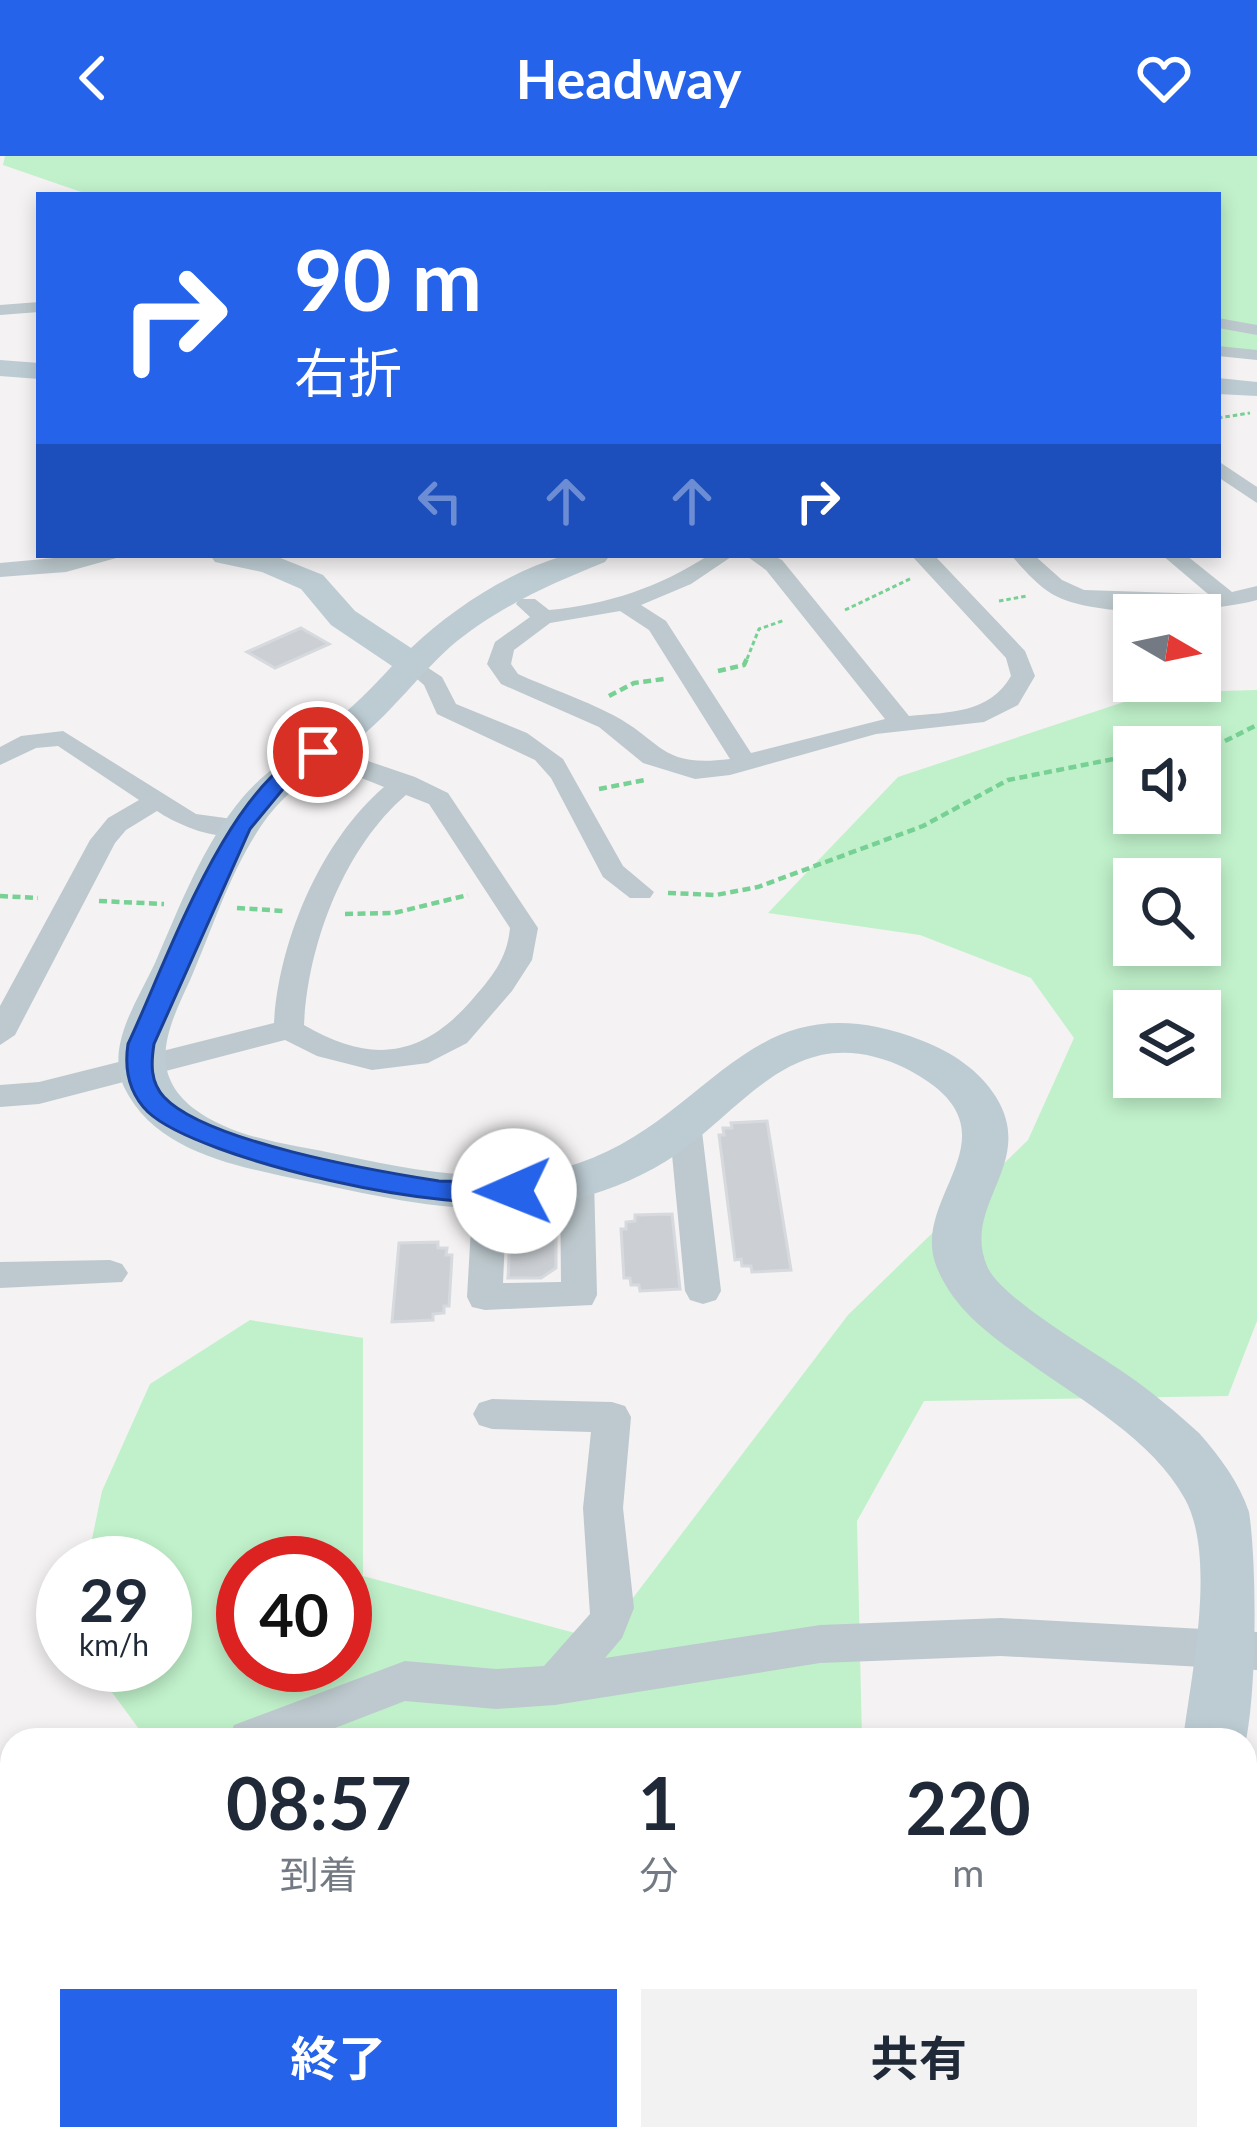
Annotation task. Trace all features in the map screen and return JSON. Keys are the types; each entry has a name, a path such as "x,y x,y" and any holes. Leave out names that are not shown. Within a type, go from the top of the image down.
{"street":[{"path":"0,310 36,307"},
{"path":"1221,324 1257,330"},
{"path":"1221,351 1257,355"},
{"path":"0,368 36,371"},
{"path":"1221,387 1256,396"},
{"path":"1221,469 1257,497"},
{"path":"0,571 102,558"},
{"path":"241,558 271,564 312,582 343,618 434,682 446,710 546,756 620,883 640,892"},
{"path":"587,558 510,591 468,617 276,785 240,827 150,1022 138,1066 155,1104 190,1130 232,1146 390,1183 490,1193 577,1181 640,1154 772,1052 814,1037 883,1044 929,1060 961,1084 983,1114 986,1132 982,1164 957,1214 964,1275 989,1305 1168,1438 1204,1481 1219,1508 1241,1649 1219,1728"},
{"path":"717,558 623,603 578,616 544,617 503,646 499,655 503,672 519,684 620,729 652,758 678,769 711,770 829,736 975,717 1016,693 1023,676 1017,656 925,558"},
{"path":"761,558 773,565 902,724"},
{"path":"1025,558 1060,590 1092,598 1228,600 1257,593"},
{"path":"1177,558 1228,600"},
{"path":"510,591 544,617"},
{"path":"623,603 652,620 744,762"},
{"path":"0,757 30,741 63,739 189,821 240,827"},
{"path":"3,1100 289,1029 313,1046 386,1061 412,1058 455,1036 520,959 524,928 448,808 426,790 318,752"},
{"path":"289,1029 291,988 355,830 406,782"},
{"path":"0,1035 103,839 157,800"},
{"path":"685,1123 703,1291"},
{"path":"490,1193 485,1297 579,1295 577,1181"},
{"path":"0,1275 110,1273"},
{"path":"492,1414 612,1417 603,1508 613,1608 607,1625 554,1685"},
{"path":"282,1728 405,1681 496,1689 554,1685 820,1644 1001,1637 1241,1649"}],"path":[{"path":"1221,416 1256,396"},
{"path":"586,711 634,682 744,665 764,625 862,607 896,581 940,574"},
{"path":"971,607 1060,590"},
{"path":"1221,742 1257,724"},
{"path":"640,892 716,895 758,887 922,826 1008,780 1113,759"},
{"path":"572,795 648,779"},
{"path":"0,896 394,913 498,887"}],"green space":[{"path":"5,156 1257,156 1257,356 1221,351 1221,192 81,192 3,165"},
{"path":"1257,690 1257,1321 1228,1396 924,1401 857,1521 862,1728 138,1728 112,1692 192,1692 192,1536 93,1536 102,1491 150,1384 250,1320 363,1338 363,1536 216,1536 216,1692 372,1692 372,1578 601,1640 848,1315 1028,1140 1074,1038 1031,978 920,935 768,913 898,777 1124,702 1221,702 1221,691"}],"building":[{"path":"301,628 329,644 275,668 247,652"},
{"path":"767,1121 791,1270 752,1272 751,1266 735,1260 719,1135 724,1135 723,1128 732,1128 731,1123"},
{"path":"543,1210 556,1219 556,1268 541,1278 508,1278 511,1213"},
{"path":"672,1214 680,1289 640,1291 639,1285 624,1278 621,1229 635,1221 635,1215"},
{"path":"438,1242 438,1248 447,1248 446,1255 452,1255 449,1306 444,1306 444,1313 433,1314 433,1320 392,1322 399,1243"}],"route":[{"path":"318,752 276,785 240,827 141,1044 142,1084 155,1104 190,1130 232,1146 443,1192 514,1191"}]}
